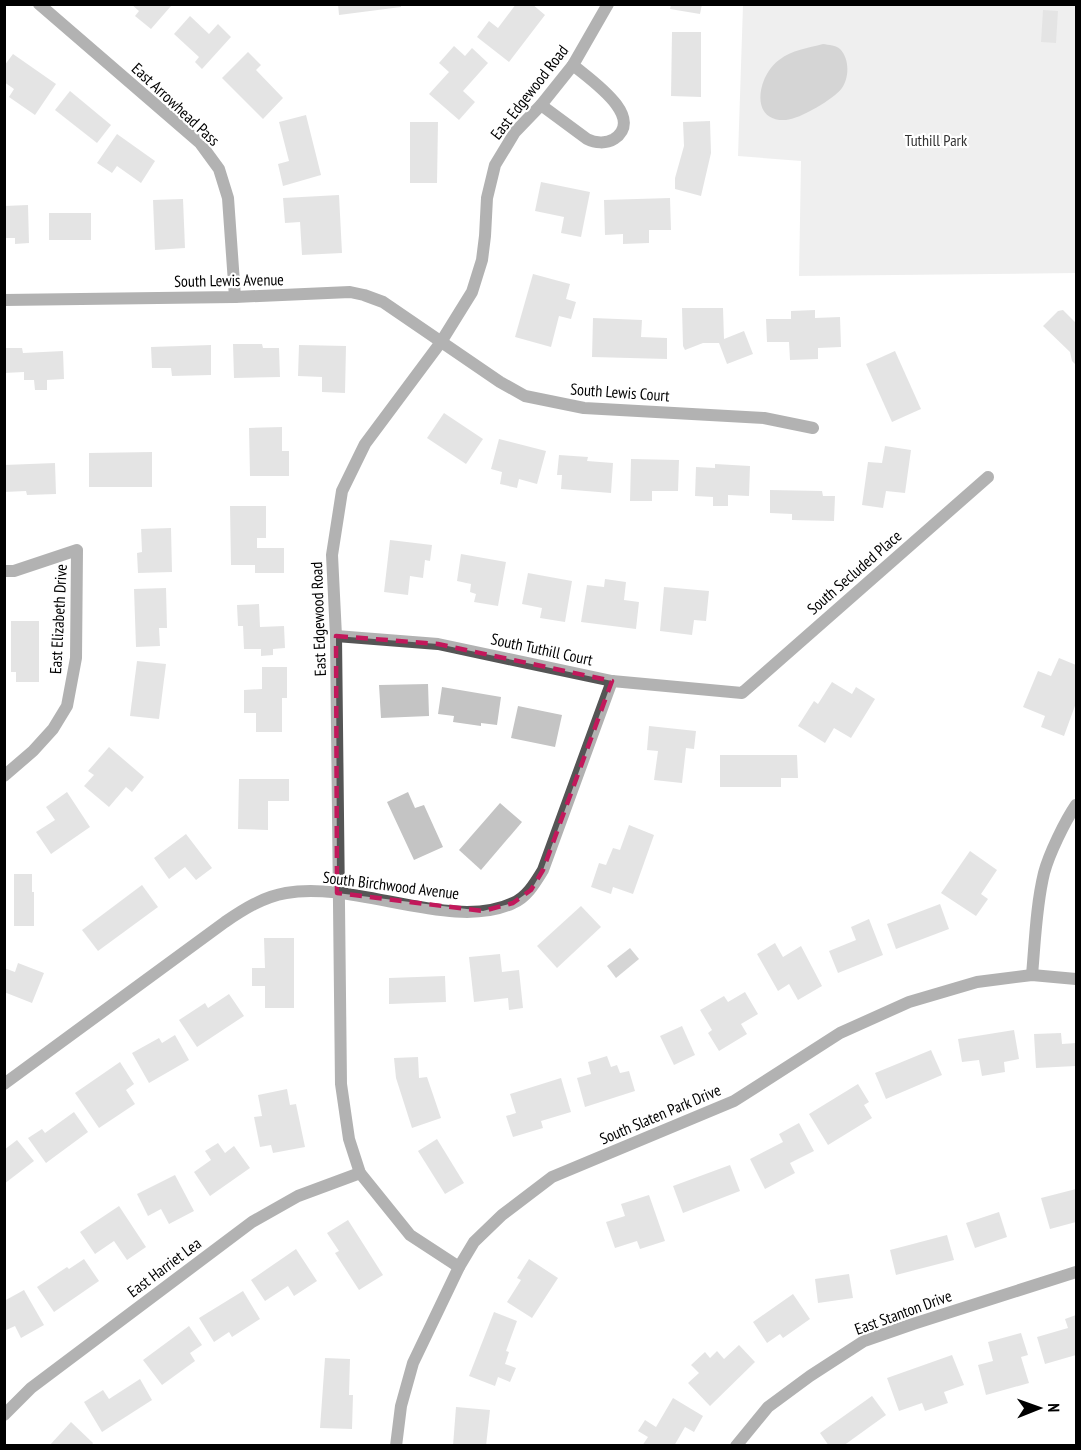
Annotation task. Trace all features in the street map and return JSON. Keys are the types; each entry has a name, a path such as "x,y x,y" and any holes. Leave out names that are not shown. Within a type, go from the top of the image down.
{"street":[{"name":"East Arrowhead Pass","path":"39,4 200,143 219,169 228,198 235,297"},
{"name":"East Edgewood Road","path":"459,1267 410,1234 360,1173 349,1139 341,1084 336,636 332,555 342,491 365,444 441,342 472,292 482,260 487,198 495,165 515,132 541,105 573,65 608,4"},
{"path":"541,105 587,139 603,142 616,138 623,120 621,109 615,100 573,65"},
{"name":"South Lewis Avenue","path":"4,300 235,297 350,292 383,302 441,342"},
{"name":"South Lewis Court","path":"441,342 525,396 555,403 584,408 764,418 813,428"},
{"name":"South Secluded Place","path":"742,693 988,477"},
{"name":"East Elizabeth Drive","path":"4,571 14,572 77,550 76,658 67,706 53,729 33,751 4,776"},
{"name":"South Tuthill Court","path":"336,636 438,644 612,681 742,693"},
{"name":"South Birchwood Avenue","path":"4,1084 247,908 269,897 288,892 312,891 452,911 483,911 513,903 531,890 543,870 612,681"},
{"path":"1032,975 1039,900 1045,871 1069,816 1077,805"},
{"name":"South Slaten Park Drive","path":"396,1446 401,1406 413,1363 459,1267 474,1242 502,1215 552,1177 734,1101 840,1033 909,1002 977,982 1032,975 1077,979"},
{"name":"East Harriet Lea","path":"4,1415 31,1388 252,1222 298,1196 360,1173"},
{"name":"East Stanton Drive","path":"736,1446 768,1407 864,1341 1077,1272"}],"highlighted area":[{"path":"336,636 438,644 612,681 543,870 531,890 513,903 483,911 337,893"}],"green space":[{"name":"Tuthill Park","path":"743,5 1076,5 1076,273 799,276 801,161 738,156"}],"shaded area":[{"path":"823,44 838,48 846,58 847,74 842,88 824,103 792,119 774,119 766,114 760,96 766,76 772,67 789,54"},
{"path":"630,948 639,959 616,978 607,966"}],"building":[{"path":"131,4 169,4 171,6 151,29 135,16 139,11"},
{"path":"338,4 401,4 401,7 339,15"},
{"path":"516,4 532,4 545,15 509,62 477,37 489,21 498,28"},
{"path":"671,4 702,4 700,14 670,9"},
{"path":"1043,10 1058,11 1056,43 1041,42"},
{"path":"190,16 209,34 218,24 231,37 202,69 195,62 199,57 174,34"},
{"path":"672,32 701,32 701,97 671,96"},
{"path":"454,46 465,56 472,48 488,63 463,91 475,102 459,120 429,94 449,72 439,63"},
{"path":"248,52 261,65 256,70 283,98 263,119 222,78"},
{"path":"13,54 56,84 35,115 9,97 14,89 4,82 4,66"},
{"path":"70,91 111,125 97,143 55,110"},
{"path":"306,115 321,175 283,186 278,164 289,161 279,122"},
{"path":"710,121 711,153 701,196 675,189 675,178 684,146 683,122"},
{"path":"410,122 438,122 437,183 410,183"},
{"path":"117,134 155,161 141,183 117,166 112,173 97,163"},
{"path":"541,182 590,192 581,237 561,233 564,217 535,211"},
{"path":"339,195 342,253 302,255 300,222 285,223 283,198"},
{"path":"670,198 671,230 649,230 649,243 623,244 623,234 605,235 604,200"},
{"path":"183,199 185,248 155,250 153,200"},
{"path":"28,205 29,243 15,244 15,238 4,238 4,206"},
{"path":"49,213 91,213 91,240 49,240"},
{"path":"533,274 570,284 566,299 576,302 571,319 559,316 551,347 515,337"},
{"path":"682,308 723,308 724,339 744,331 753,354 727,364 719,343 703,343 685,350"},
{"path":"815,310 815,318 840,317 841,347 818,348 818,359 790,360 789,342 767,342 766,319 791,319 791,311"},
{"path":"1063,310 1076,323 1076,365 1072,361 1070,352 1043,326 1058,311"},
{"path":"593,318 642,320 641,337 667,338 667,359 592,357"},
{"path":"233,344 262,344 263,348 279,348 280,377 234,378"},
{"path":"211,345 211,375 172,376 171,368 152,368 151,347"},
{"path":"299,345 346,346 345,393 322,392 322,377 298,376"},
{"path":"4,348 22,348 23,353 63,351 64,379 47,380 47,390 35,390 34,380 24,380 24,372 4,373"},
{"path":"895,351 921,409 892,422 866,364"},
{"path":"444,413 483,439 466,464 427,438"},
{"path":"282,427 282,451 289,451 289,476 250,476 249,428"},
{"path":"499,439 546,451 537,484 519,479 517,488 500,484 502,472 491,469"},
{"path":"885,446 911,450 905,493 886,491 883,508 862,505 868,462 882,463"},
{"path":"152,452 152,487 89,487 89,453"},
{"path":"559,455 588,457 587,461 613,463 611,493 561,489 562,475 557,475"},
{"path":"631,459 679,460 678,491 652,491 652,501 630,501"},
{"path":"55,463 56,494 27,495 26,491 4,492 4,465"},
{"path":"715,464 750,466 749,496 728,495 728,506 713,506 713,497 695,496 696,467 715,468"},
{"path":"770,490 822,491 823,496 835,496 834,521 792,520 792,514 770,513"},
{"path":"230,506 266,506 266,538 257,538 257,548 284,548 284,573 255,573 255,565 231,565"},
{"path":"171,528 172,572 138,573 137,553 142,552 141,529"},
{"path":"390,540 432,545 430,561 425,560 423,578 410,576 408,595 384,592"},
{"path":"461,554 506,562 498,606 474,602 476,594 470,592 471,584 457,581"},
{"path":"528,573 572,581 565,622 540,618 542,608 522,604"},
{"path":"605,579 626,582 624,600 639,602 636,629 581,622 587,585 604,587"},
{"path":"664,587 709,591 706,621 694,620 692,635 660,631"},
{"path":"166,588 167,628 159,628 160,646 136,647 134,589"},
{"path":"259,604 260,627 284,626 285,648 273,649 273,655 261,656 261,649 244,649 243,626 238,626 237,605"},
{"path":"11,621 39,621 39,682 16,682 16,672 11,672"},
{"path":"1059,658 1076,665 1076,703 1064,736 1041,727 1045,716 1023,707 1038,671 1051,676"},
{"path":"137,661 166,664 159,719 130,716"},
{"path":"262,667 287,667 287,698 282,698 282,732 256,732 256,713 244,713 244,690 262,689"},
{"path":"832,682 852,694 856,687 875,699 851,738 834,728 825,743 798,726 814,701 818,704"},
{"path":"428,684 429,716 381,718 379,685"},
{"path":"442,687 501,697 497,725 481,723 481,726 453,722 454,716 438,714"},
{"path":"518,706 562,715 555,747 511,738"},
{"path":"649,726 696,731 694,749 686,748 682,783 654,780 658,751 647,750"},
{"path":"109,747 144,777 132,792 126,787 109,807 84,786 94,775 88,771"},
{"path":"720,755 797,755 798,778 781,778 781,787 720,787"},
{"path":"239,779 289,779 289,801 268,801 268,830 238,829"},
{"path":"67,792 90,827 51,854 36,832 55,820 46,807"},
{"path":"408,792 415,808 424,805 443,847 414,860 387,802"},
{"path":"500,803 522,822 481,870 459,850"},
{"path":"629,825 654,835 633,894 613,887 611,894 591,887 599,863 606,865 613,848 620,850"},
{"path":"186,834 212,868 196,880 185,867 169,879 154,858"},
{"path":"970,851 997,870 981,894 988,899 976,916 941,893"},
{"path":"14,874 32,874 34,926 14,926"},
{"path":"142,885 158,907 98,951 82,930"},
{"path":"940,904 949,929 896,949 887,924"},
{"path":"581,906 601,927 557,968 537,946"},
{"path":"869,919 883,955 838,973 829,951 856,940 851,927"},
{"path":"264,938 294,938 294,1008 265,1008 265,986 252,986 252,968 265,968"},
{"path":"775,943 783,957 801,946 822,986 798,1000 789,984 778,991 757,954"},
{"path":"500,954 502,972 519,970 523,1008 509,1010 508,998 474,1002 469,957"},
{"path":"18,963 44,973 32,1003 4,992 4,968 15,972"},
{"path":"445,976 446,1002 389,1004 389,978"},
{"path":"745,992 758,1014 741,1024 747,1034 719,1051 708,1033 712,1030 700,1010 724,996 728,1002"},
{"path":"229,994 244,1016 197,1047 179,1020 205,1003 208,1008"},
{"path":"682,1026 695,1055 674,1065 660,1036"},
{"path":"1014,1030 1019,1059 1004,1062 1005,1072 982,1076 979,1060 962,1062 958,1039"},
{"path":"1061,1033 1062,1044 1076,1043 1076,1066 1036,1068 1034,1034"},
{"path":"175,1035 189,1060 149,1083 132,1053 159,1038 162,1043"},
{"path":"931,1050 942,1075 886,1099 875,1073"},
{"path":"607,1056 611,1067 617,1065 620,1073 629,1071 635,1091 585,1107 577,1078 591,1074 588,1062"},
{"path":"418,1057 419,1078 427,1077 441,1118 412,1128 396,1078 394,1058"},
{"path":"120,1062 134,1084 126,1090 135,1104 99,1128 75,1093"},
{"path":"561,1078 571,1112 541,1121 543,1128 513,1137 506,1116 516,1113 510,1094"},
{"path":"858,1084 869,1102 864,1105 872,1118 828,1145 809,1114"},
{"path":"287,1089 290,1105 296,1104 305,1147 273,1153 271,1145 260,1147 254,1117 262,1116 258,1095"},
{"path":"74,1112 88,1132 46,1163 28,1138 42,1129 45,1133"},
{"path":"799,1123 814,1151 790,1163 795,1173 765,1189 750,1159 783,1142 779,1134"},
{"path":"437,1139 464,1183 445,1194 418,1151"},
{"path":"17,1140 34,1161 4,1184 4,1150"},
{"path":"218,1143 225,1153 234,1146 250,1168 210,1196 194,1172 211,1160 205,1151"},
{"path":"730,1165 740,1191 683,1213 673,1186"},
{"path":"175,1175 194,1211 169,1224 161,1209 148,1216 137,1194"},
{"path":"1076,1189 1076,1222 1050,1229 1041,1198"},
{"path":"649,1195 665,1241 640,1249 637,1241 615,1248 606,1222 625,1216 621,1204"},
{"path":"119,1206 146,1247 127,1260 114,1241 95,1254 80,1232"},
{"path":"999,1212 1007,1237 975,1248 966,1223"},
{"path":"348,1220 383,1275 359,1290 335,1253 339,1251 327,1233"},
{"path":"947,1235 954,1260 896,1275 890,1250"},
{"path":"296,1249 317,1281 294,1296 288,1286 265,1301 251,1280"},
{"path":"84,1259 99,1281 54,1312 37,1287 67,1267 69,1269"},
{"path":"529,1259 558,1278 532,1318 507,1302 521,1280 517,1278"},
{"path":"849,1274 853,1298 818,1303 815,1279"},
{"path":"24,1290 44,1325 21,1338 15,1326 4,1331 4,1301"},
{"path":"243,1291 260,1319 232,1337 229,1332 214,1342 199,1318"},
{"path":"793,1294 810,1319 783,1338 780,1334 767,1343 753,1322"},
{"path":"494,1312 517,1321 506,1351 509,1352 505,1364 516,1368 510,1382 498,1377 495,1386 469,1376"},
{"path":"1076,1315 1076,1355 1045,1364 1037,1337 1068,1328 1065,1319"},
{"path":"189,1326 202,1345 190,1353 195,1361 162,1385 143,1360"},
{"path":"1021,1333 1028,1355 1021,1357 1029,1383 986,1395 978,1365 993,1361 988,1342"},
{"path":"739,1345 755,1362 710,1406 688,1383 699,1373 691,1365 705,1352 710,1358 717,1351 724,1359"},
{"path":"952,1355 964,1385 944,1392 948,1403 925,1411 922,1403 899,1411 887,1378"},
{"path":"325,1358 350,1359 349,1395 353,1395 352,1429 320,1428"},
{"path":"140,1379 152,1400 102,1432 84,1402 103,1390 109,1399"},
{"path":"872,1396 886,1415 843,1446 829,1446 820,1433"},
{"path":"673,1398 703,1416 694,1432 685,1427 674,1446 642,1446 648,1437 638,1431 645,1420 656,1427"},
{"path":"456,1407 490,1410 486,1446 453,1446"},
{"path":"71,1422 93,1443 91,1446 49,1446"}]}
